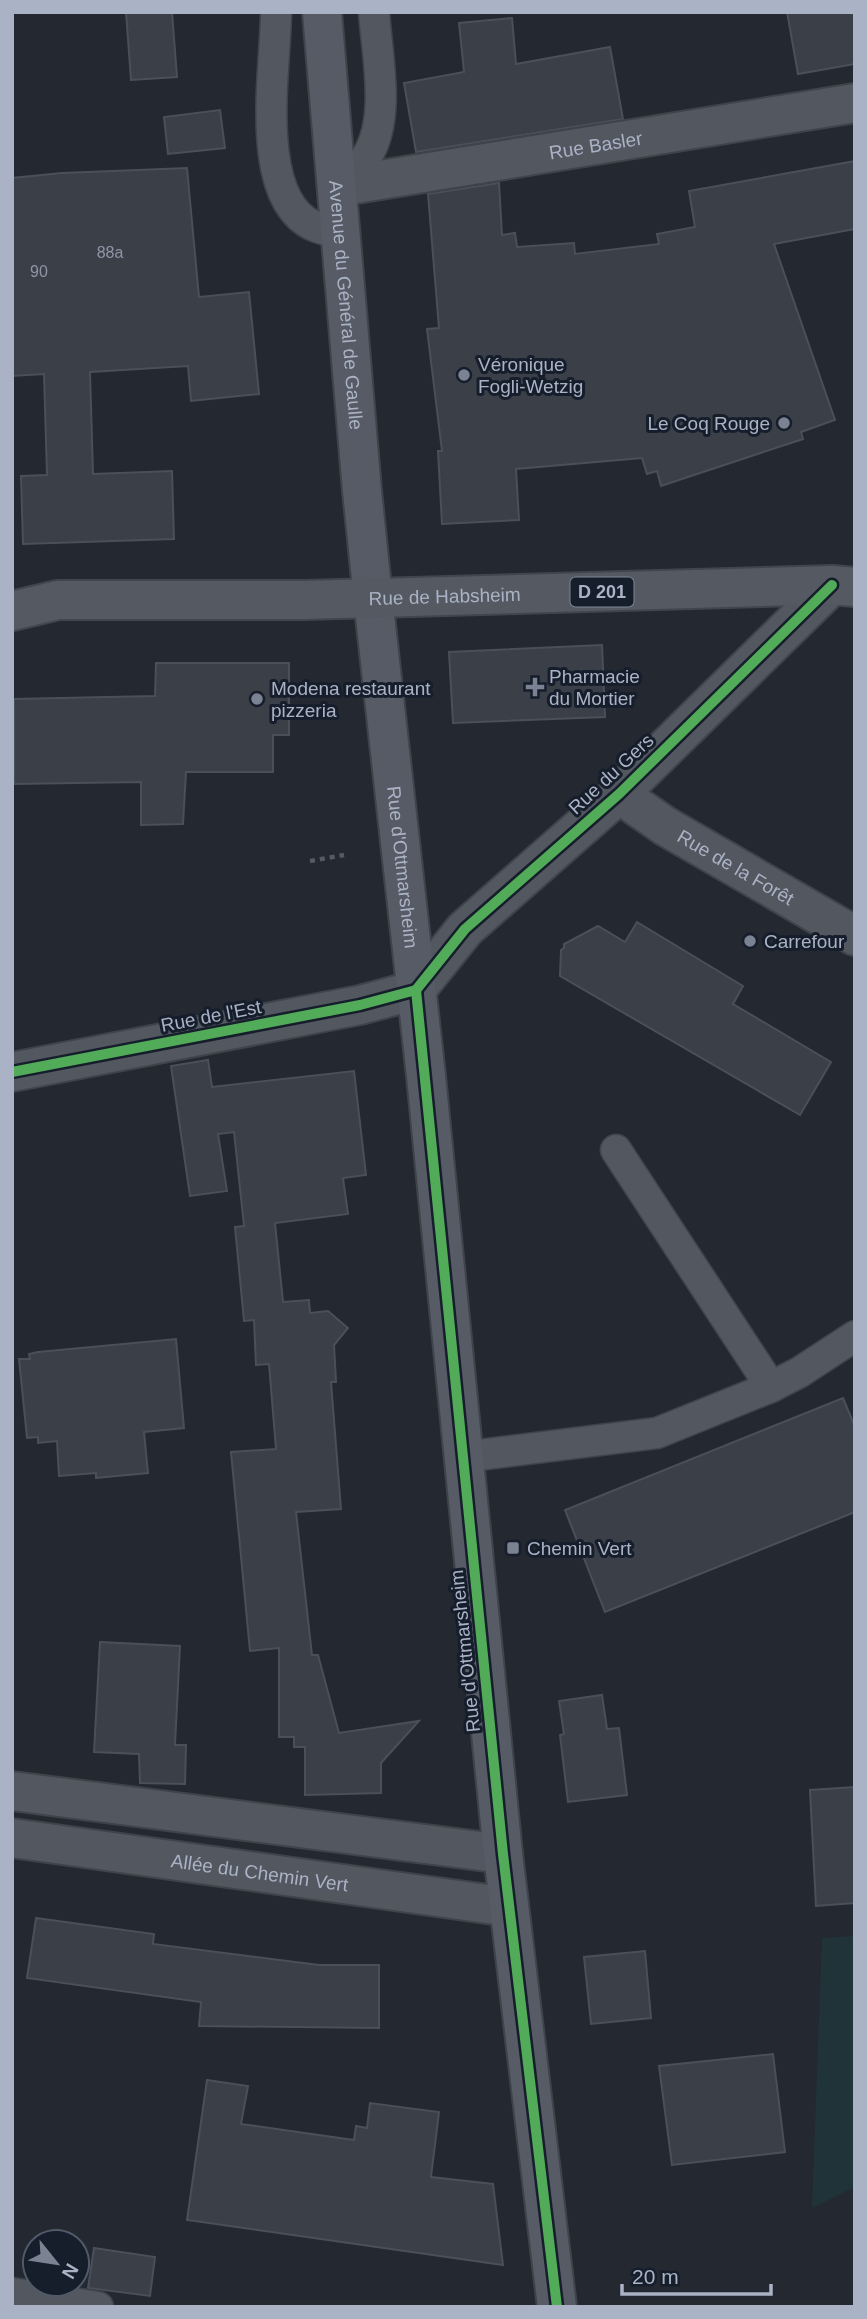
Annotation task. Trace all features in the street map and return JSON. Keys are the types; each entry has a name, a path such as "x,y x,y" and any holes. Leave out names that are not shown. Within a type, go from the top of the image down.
{"main road":[{"name":"Avenue du Général de Gaulle","path":"322,12 373,598"},
{"name":"Rue de Habsheim","path":"12,611 58,600 373,598 847,581"},
{"name":"Rue de Habsheim","path":"12,584 58,600"},
{"name":"Rue d'Ottmarsheim","path":"373,598 416,990 503,1854 557,2307"}],"street":[{"name":"Rue Basler","path":"337,187 855,103"},
{"name":"Rue du Gers","path":"416,990 465,929 618,793 847,581"},
{"name":"Rue de la Forêt","path":"618,793 665,826 855,936"},
{"name":"Rue de l'Est","path":"12,1072 360,1005 416,990"},
{"path":"12,1791 503,1854"},
{"name":"Allée du Chemin Vert","path":"12,1838 509,1907"}],"lane":[{"path":"276,12 271,140 277,174 286,197 298,214 313,226 340,233"},
{"path":"337,187 366,158 377,136 381,110 374,12"},
{"path":"616,1150 771,1387"},
{"path":"463,1457 657,1433 771,1387 800,1372 855,1336"},
{"path":"12,2293 98,2307"}],"path":[{"path":"310,861 344,855"}],"green space":[{"path":"855,1936 855,2187 812,2208 822,1938"}],"building":[{"path":"126,12 172,12 177,77 131,80"},
{"path":"787,12 855,12 855,64 798,74"},
{"path":"512,18 516,64 610,47 623,119 416,152 404,83 464,72 459,23"},
{"path":"220,110 225,148 168,154 164,117"},
{"path":"855,161 855,229 774,244 835,420 801,432 803,439 661,486 657,471 647,474 642,458 516,469 519,520 442,524 438,451 442,451 427,329 439,328 428,194 499,183 502,235 515,233 517,247 574,243 575,254 659,244 657,234 695,227 689,191"},
{"path":"187,168 199,297 249,292 259,394 191,401 188,366 90,372 93,474 172,471 174,539 23,544 21,476 47,475 44,374 12,376 12,178 62,173"},
{"path":"602,645 605,717 453,723 449,652"},
{"path":"156,663 289,663 289,735 273,735 273,772 186,772 183,824 141,825 141,782 14,784 14,699 155,696"},
{"path":"637,922 743,986 733,1004 831,1062 800,1115 560,976 561,950 564,944 598,926 625,942"},
{"path":"208,1060 212,1087 354,1071 366,1175 343,1178 348,1214 275,1223 283,1302 309,1300 310,1313 328,1311 348,1328 334,1345 336,1382 331,1382 341,1509 296,1512 312,1655 318,1655 339,1733 419,1721 381,1763 381,1793 305,1795 305,1747 294,1747 294,1737 279,1737 279,1648 250,1651 231,1452 276,1449 269,1364 256,1365 254,1320 244,1321 235,1227 244,1226 234,1132 218,1134 227,1191 190,1196 171,1066"},
{"path":"176,1339 184,1428 144,1432 148,1473 96,1478 96,1473 59,1476 57,1441 38,1443 38,1437 27,1438 19,1359 30,1359 29,1354 38,1352"},
{"path":"843,1398 855,1427 855,1512 605,1612 565,1510"},
{"path":"100,1642 180,1646 175,1745 186,1745 185,1784 140,1783 139,1754 94,1752"},
{"path":"602,1695 607,1729 619,1728 627,1795 568,1802 559,1701"},
{"path":"855,1787 855,1903 816,1906 810,1790"},
{"path":"36,1918 154,1934 153,1944 319,1965 379,1965 379,2028 199,2026 201,2002 27,1978"},
{"path":"645,1951 651,2018 591,2024 584,1957"},
{"path":"773,2054 785,2152 672,2165 659,2066"},
{"path":"207,2080 248,2086 241,2124 354,2140 356,2126 367,2128 370,2103 439,2112 431,2177 493,2184 503,2265 187,2220"},
{"path":"94,2248 155,2257 150,2296 91,2288"}],"cycle path":[{"path":"416,990 465,929 619,794 832,585"},
{"path":"416,990 503,1854 557,2307"},
{"path":"12,1072 360,1005 416,990"}],"place":[{"name":"Véronique Fogli-Wetzig","path":"464,375"},
{"name":"Le Coq Rouge","path":"784,423"},
{"name":"Pharmacie du Mortier","path":"535,687"},
{"name":"Modena restaurant pizzeria","path":"257,699"},
{"name":"Carrefour","path":"750,941"},
{"name":"Chemin Vert","path":"513,1548"}]}
